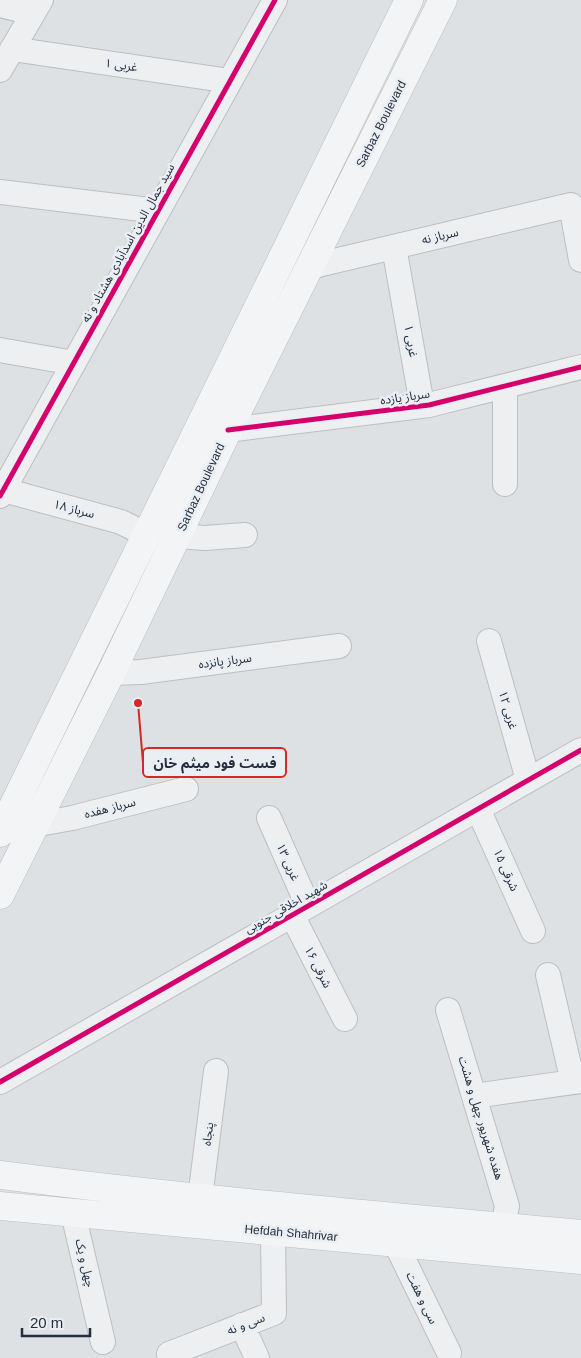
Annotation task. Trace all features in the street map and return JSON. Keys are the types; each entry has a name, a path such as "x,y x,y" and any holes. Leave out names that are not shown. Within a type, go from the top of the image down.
{"main road":[{"path":"0,833 409,0"},
{"name":"Sarbaz Boulevard","path":"0,895 112,673 228,430 443,0"},
{"path":"0,1175 123,1191 581,1234"},
{"name":"Hefdah Shahrivar","path":"0,1206 581,1260"}],"street":[{"name":"سید جمال الدین اسدآبادی هشتاد و نه","path":"1,492 274,0"},
{"path":"0,5 37,7 0,70"},
{"name":"غربی ۱","path":"12,49 230,81"},
{"path":"0,192 158,211"},
{"name":"سرباز نه","path":"309,267 571,205 581,260"},
{"name":"غربی ۱","path":"394,247 422,406"},
{"path":"0,350 74,363"},
{"name":"سرباز یازده","path":"228,430 422,406 581,366"},
{"path":"505,386 505,484"},
{"name":"سرباز ۱۸","path":"1,492 121,522 147,535"},
{"path":"178,536 205,538 245,535"},
{"name":"غربی ۱۲","path":"489,641 528,780"},
{"name":"سرباز پانزده","path":"112,673 141,672 339,646"},
{"name":"شهید اخلاقی جنوبی","path":"0,1082 581,750"},
{"name":"سرباز هفده","path":"34,825 72,818 186,790"},
{"name":"شرقی ۱۵","path":"478,809 533,931"},
{"name":"غربی ۱۳","path":"269,818 300,911"},
{"name":"شرقی ۱۶","path":"300,911 345,1019"},
{"path":"474,1096 577,1081 548,975"},
{"name":"هفده شهریور چهل و هشت","path":"448,1010 507,1206 503,1227"},
{"name":"پنجاه","path":"200,1198 216,1071"},
{"name":"چهل و یک","path":"73,1213 103,1342"},
{"name":"سی و نه","path":"169,1354 274,1313 273,1231"},
{"name":"سی و هفت","path":"395,1242 449,1353"},
{"path":"242,1325 258,1358"}],"cycle path":[{"path":"0,496 275,0"},
{"path":"228,430 429,405 581,367"},
{"path":"0,1082 581,750"}],"place":[{"name":"فست فود میثم خان","path":"138,703"}]}
